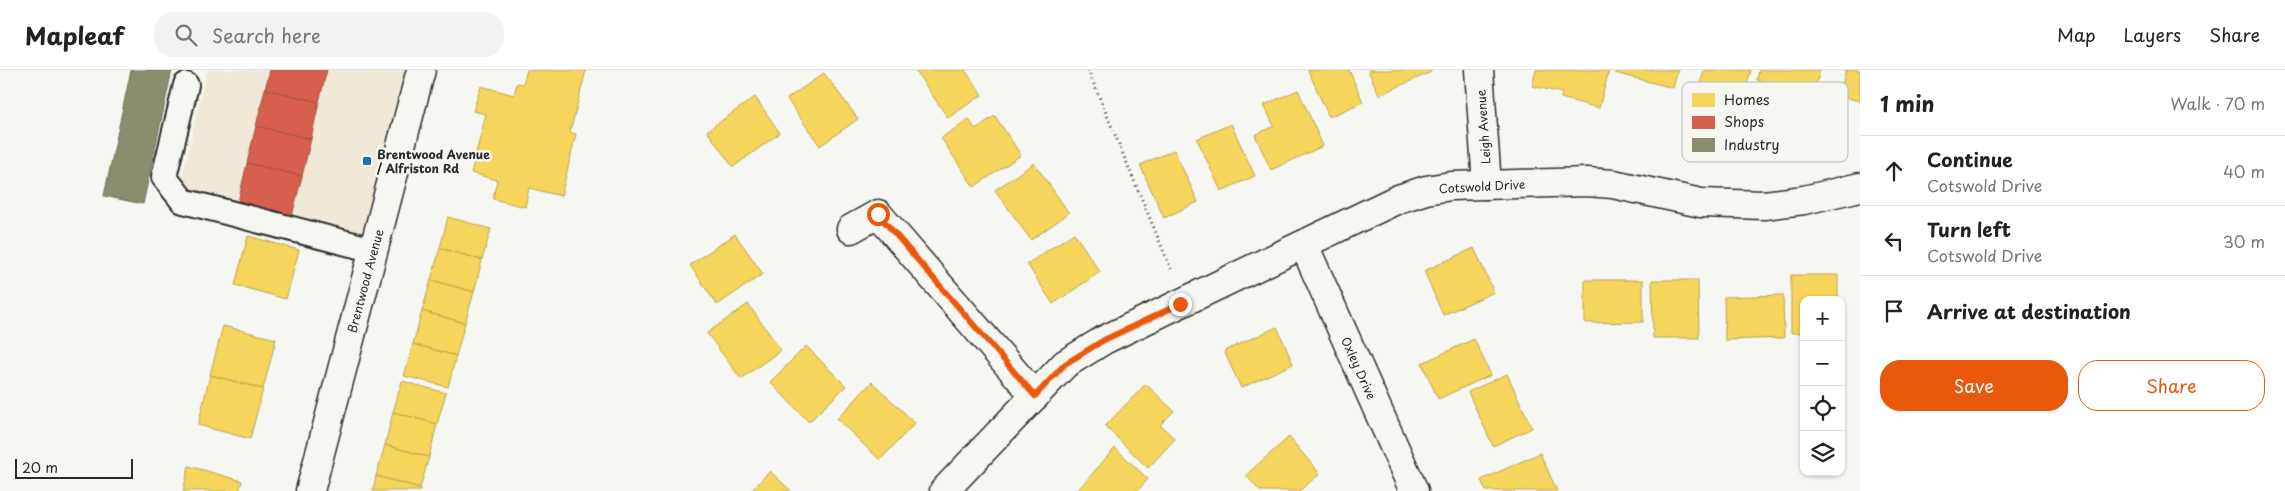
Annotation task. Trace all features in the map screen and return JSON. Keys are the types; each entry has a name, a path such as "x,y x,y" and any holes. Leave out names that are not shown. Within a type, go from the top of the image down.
{"street":[{"name":"Brentwood Avenue","path":"310,491 421,70"},
{"name":"Leigh Avenue","path":"1478,70 1487,184"},
{"name":"Cotswold Drive","path":"944,491 1065,364 1104,340 1398,199 1426,190 1451,186 1587,182 1613,184 1701,203 1764,205 1804,200 1860,187"},
{"path":"851,229 878,214 1035,396"},
{"name":"Oxley Drive","path":"1304,245 1414,491"}],"lane":[{"path":"186,85 164,177 183,201 374,250"}],"path":[{"path":"1088,70 1169,266 1193,297"}],"shaded area":[{"path":"207,70 410,70 367,235 190,189 182,177"}],"building: Homes":[{"path":"527,70 586,70 570,132 576,134 561,196 529,188 525,207 493,199 497,180 471,173 486,114 473,111 481,86 514,95 517,83 523,84"},
{"path":"915,70 965,70 982,95 948,118"},
{"path":"1308,70 1349,70 1363,102 1329,117"},
{"path":"1368,70 1430,70 1431,72 1379,95"},
{"path":"1536,70 1609,70 1599,108 1561,98 1562,93 1532,86"},
{"path":"1615,70 1678,70 1673,88 1615,73"},
{"path":"1704,70 1751,70 1748,82 1701,82"},
{"path":"1759,70 1820,70 1817,82 1765,82 1757,80"},
{"path":"1846,70 1860,70 1860,101 1848,98 1848,82 1843,82"},
{"path":"824,73 858,119 820,146 787,99"},
{"path":"1298,90 1323,146 1271,170 1255,135 1274,126 1264,105"},
{"path":"755,97 780,133 733,167 707,131"},
{"path":"995,116 1021,155 974,187 941,138 969,119 975,129"},
{"path":"1231,124 1255,176 1221,191 1197,139"},
{"path":"1174,150 1198,202 1164,218 1140,165"},
{"path":"1034,163 1069,213 1031,240 995,190"},
{"path":"448,217 491,229 482,260 440,248"},
{"path":"1074,233 1100,272 1053,304 1027,264"},
{"path":"735,234 763,274 717,305 690,265"},
{"path":"248,236 299,250 286,299 235,285"},
{"path":"440,248 482,260 474,292 431,280"},
{"path":"1474,248 1494,292 1443,315 1424,271"},
{"path":"1791,275 1838,275 1838,296 1800,296 1800,333 1791,333"},
{"path":"431,280 474,292 465,323 422,311"},
{"path":"1585,280 1643,280 1643,322 1585,323"},
{"path":"1652,280 1698,280 1699,338 1653,338"},
{"path":"1783,295 1784,338 1725,340 1724,297"},
{"path":"748,304 781,350 741,379 707,333"},
{"path":"422,311 465,323 456,356 413,344"},
{"path":"223,326 276,339 263,389 210,375"},
{"path":"1277,327 1293,364 1241,388 1224,351"},
{"path":"1474,339 1491,375 1438,399 1422,363"},
{"path":"413,344 456,356 448,387 404,376"},
{"path":"806,346 846,386 809,422 770,382"},
{"path":"1507,374 1532,428 1493,446 1468,392"},
{"path":"210,375 263,389 250,439 198,425"},
{"path":"402,381 446,393 437,424 393,412"},
{"path":"872,382 915,423 880,460 837,419"},
{"path":"1146,384 1174,411 1160,425 1175,439 1148,468 1105,426"},
{"path":"393,412 437,424 429,457 385,445"},
{"path":"1289,437 1320,474 1299,491 1260,491 1246,475"},
{"path":"385,445 429,457 420,488 376,476"},
{"path":"1115,448 1148,479 1137,491 1077,491"},
{"path":"1540,453 1557,491 1486,491 1481,480"},
{"path":"189,466 242,481 239,491 183,491"},
{"path":"770,471 791,491 751,491"},
{"path":"376,476 420,488 420,491 373,491"}],"building: Shops":[{"path":"270,70 327,70 319,102 265,89"},
{"path":"265,89 319,102 311,139 256,126"},
{"path":"256,126 311,139 302,176 247,163"},
{"path":"247,163 302,176 292,216 238,202"}],"building: Industry":[{"path":"131,70 172,70 143,204 104,196"}],"place":[{"name":"Brentwood Avenue / Alfriston Rd","path":"367,161"}],"route":[{"path":"878,214 1035,396 1065,364 1104,340 1180,304"}]}
